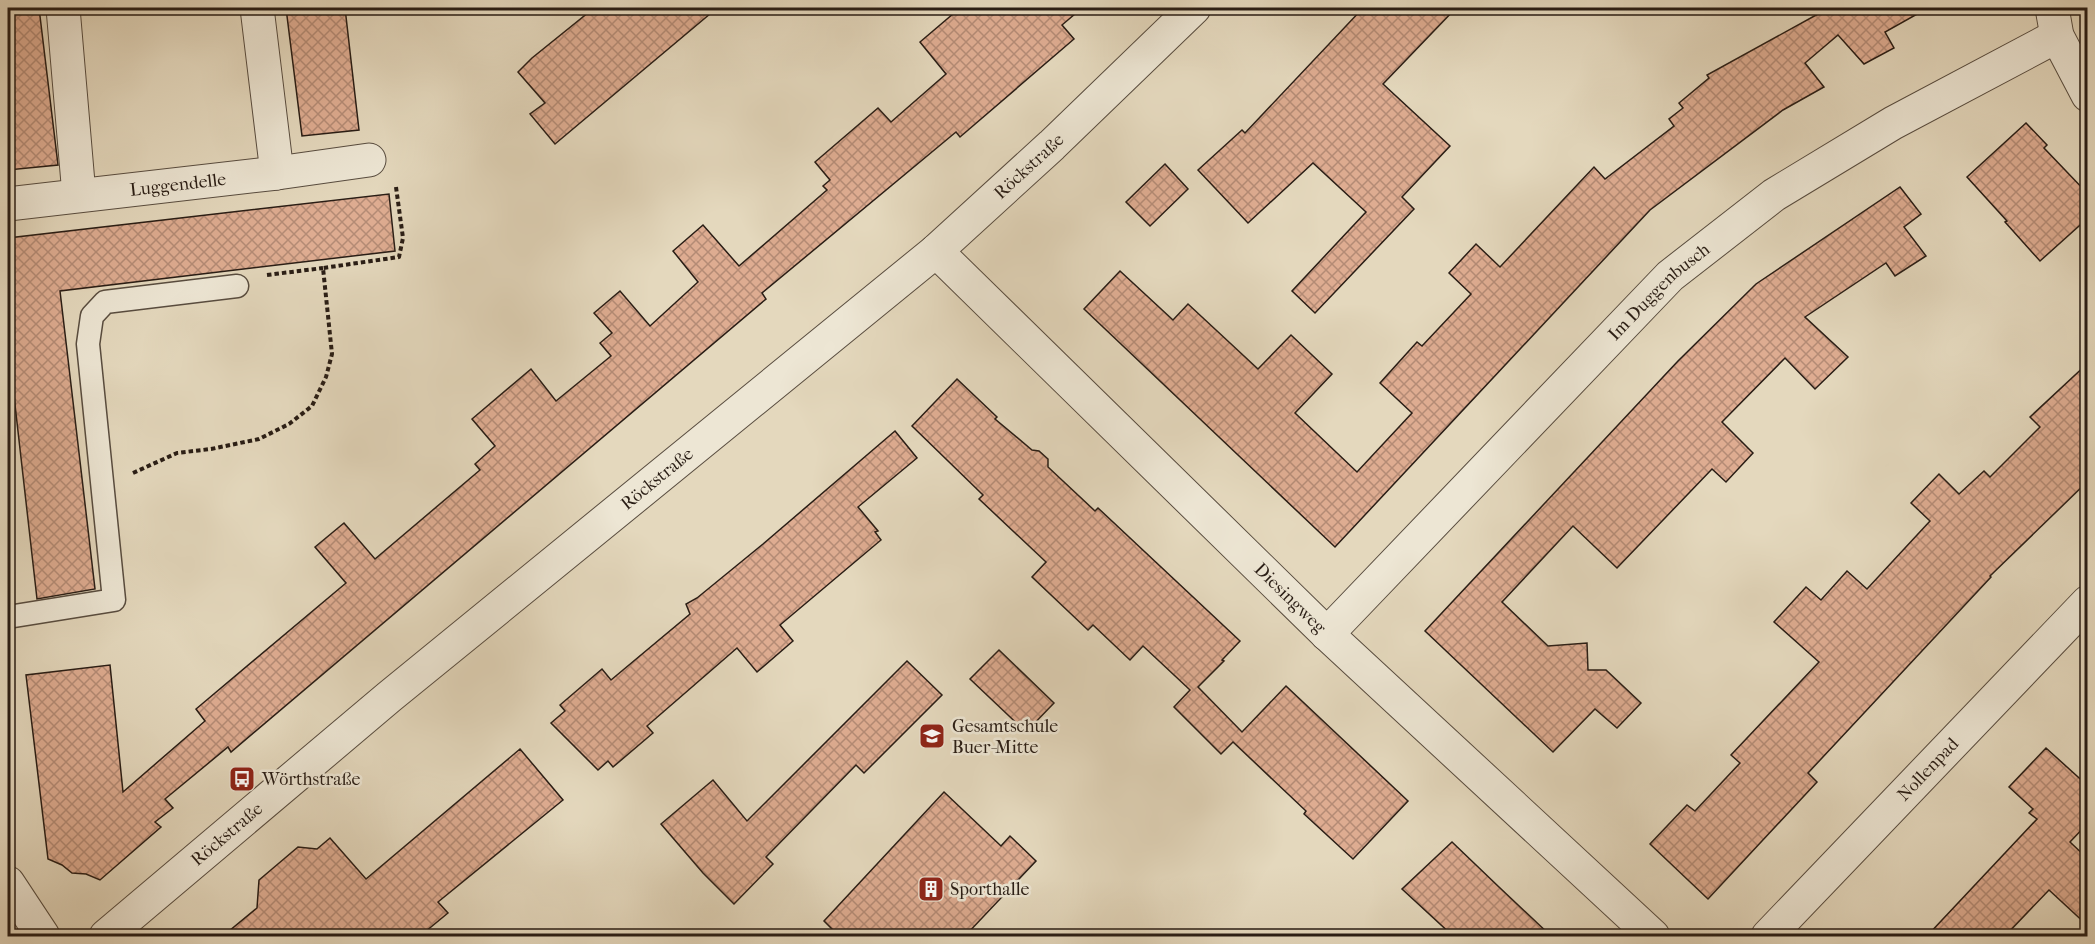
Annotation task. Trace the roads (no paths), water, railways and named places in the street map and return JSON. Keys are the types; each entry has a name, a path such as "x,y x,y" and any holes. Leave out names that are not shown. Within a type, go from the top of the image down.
{"street":[{"path":"63,8 79,195"},
{"path":"258,8 277,173"},
{"name":"Röckstraße","path":"106,936 389,697 936,251 1052,145 1180,12"},
{"path":"2054,22 2088,95"},
{"name":"Im Duggenbusch","path":"1327,634 1670,276 1774,195 2054,22"},
{"name":"Luggendelle","path":"8,204 369,160"},
{"name":"Diesingweg","path":"936,251 1327,634 1653,936"},
{"name":"Nollenpad","path":"1768,936 2088,602"},
{"path":"8,883 43,936"}],"lane":[{"path":"8,617 114,600 88,344 92,316 105,302 237,286"}],"place":[{"name":"Gesamtschule Buer-Mitte","path":"932,736"},
{"name":"Wörthstraße","path":"242,779"},
{"name":"Sporthalle","path":"931,889"}]}
